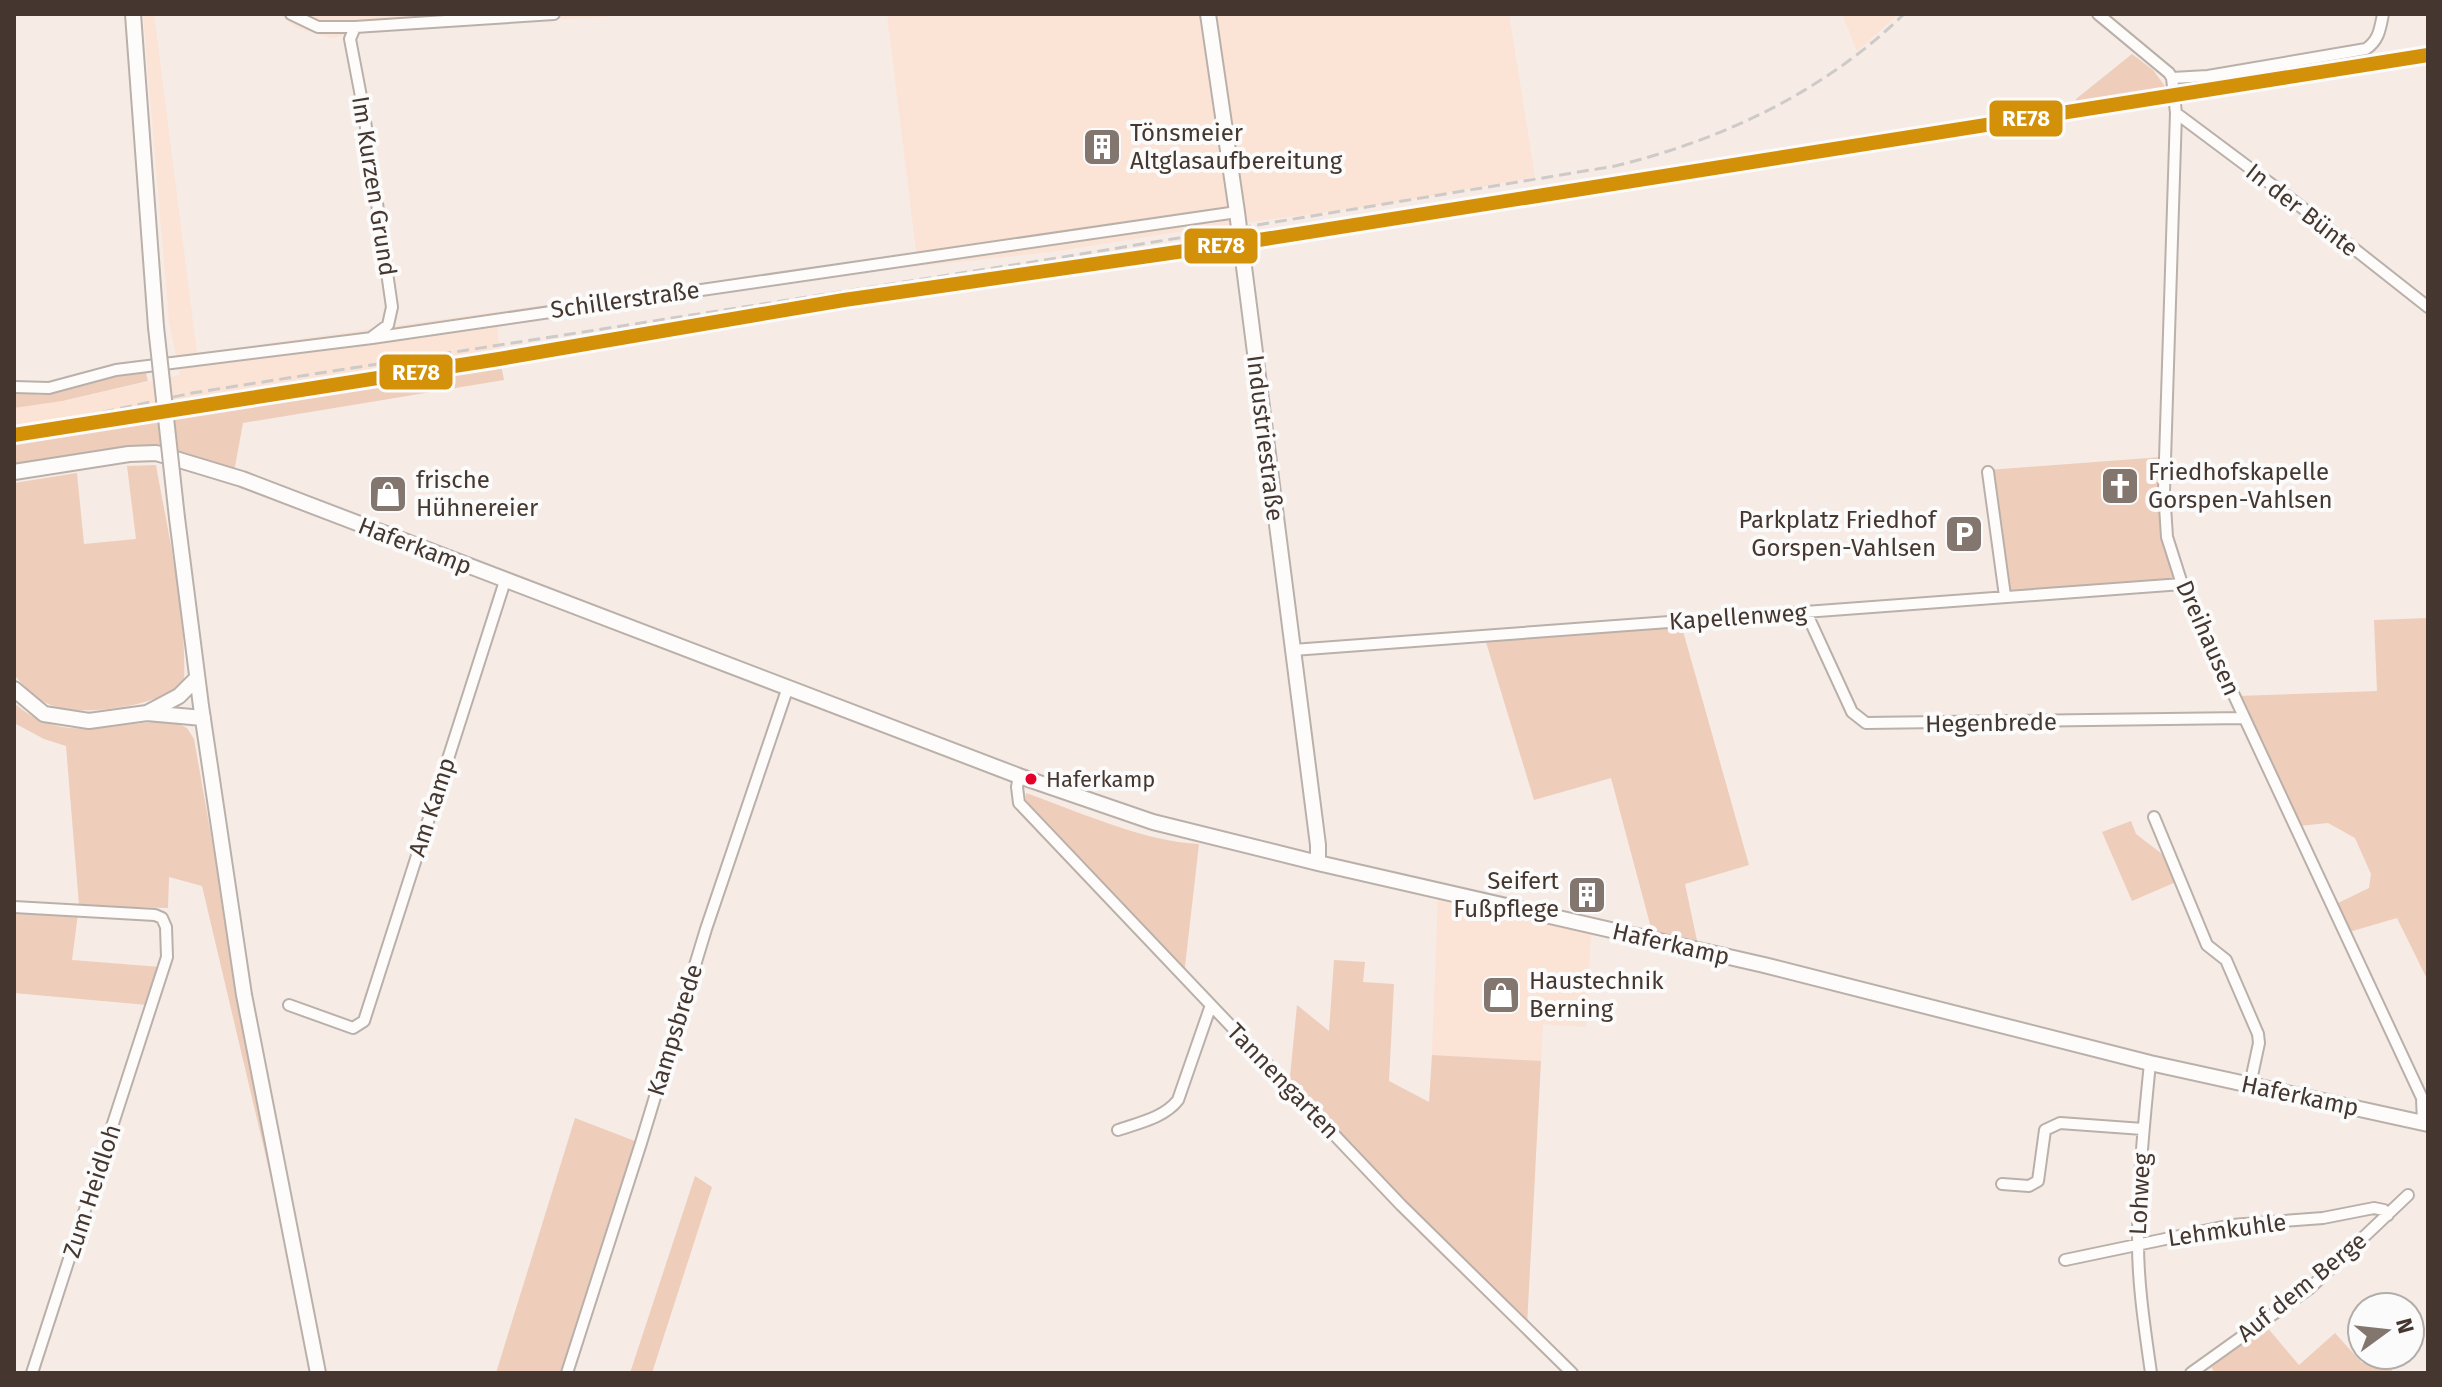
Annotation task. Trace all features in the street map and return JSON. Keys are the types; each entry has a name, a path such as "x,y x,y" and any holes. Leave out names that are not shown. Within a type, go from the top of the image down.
{"street":[{"path":"133,14 156,327 197,678 244,995 318,1373"},
{"path":"291,14 318,27 554,14"},
{"name":"Industriestraße","path":"1208,14 1237,212 1318,863"},
{"path":"2098,14 2161,64 2172,78 2208,76 2366,49 2374,43 2379,33 2383,14"},
{"name":"Im Kurzen Grund","path":"355,27 350,39 392,307 388,325 372,338"},
{"name":"Dreihausen","path":"2172,78 2176,113 2163,518 2167,537 2182,584 2422,1098 2426,1124"},
{"name":"In der Bünte","path":"2176,113 2428,307"},
{"name":"Schillerstraße","path":"14,387 49,388 116,370 372,338 1237,212"},
{"name":"Haferkamp","path":"14,472 129,454 156,453 242,479 1019,776 1153,822 1764,965 2150,1063 2426,1124"},
{"path":"1988,472 2005,596"},
{"name":"Am Kamp","path":"289,1005 353,1028 364,1021 505,581"},
{"name":"Kapellenweg","path":"1293,650 2182,584"},
{"name":"Hegenbrede","path":"1806,612 1852,712 1866,723 2244,718"},
{"path":"147,713 179,696 197,678"},
{"name":"Kampsbrede","path":"567,1373 706,929 788,687"},
{"path":"14,689 44,714 89,721 147,713 202,712"},
{"path":"165,705 178,703 202,712"},
{"name":"Tannengarten","path":"1019,776 1019,803 1401,1205 1572,1373"},
{"path":"2154,817 2207,945 2226,960 2258,1034 2250,1085"},
{"name":"Zum Heidloh","path":"14,907 155,915 162,918 166,927 167,957 32,1373"},
{"path":"1118,1130 1163,1114 1178,1100 1211,1005"},
{"name":"Lohweg","path":"2150,1063 2143,1129 2138,1245 2143,1318 2151,1373"},
{"path":"2002,1184 2029,1186 2038,1181 2045,1130 2060,1123 2143,1129"},
{"name":"Auf dem Berge","path":"2191,1373 2301,1295 2408,1195"},
{"name":"Lehmkuhle","path":"2065,1260 2232,1225 2323,1218 2374,1208 2384,1210 2388,1215"}],"shaded area":[{"path":"143,14 154,14 197,353 917,258 887,14 1509,14 1535,177 1385,204 1051,252 862,272 497,327 501,365 14,442 14,408 62,401 180,375 169,321"},
{"path":"279,14 649,14 368,30 332,38 297,28"},
{"path":"1842,14 1899,14 1857,51"},
{"path":"2132,54 2153,70 2167,89 2076,103 2076,99"},
{"path":"501,365 504,380 243,423 234,472 194,456 152,448 14,466 14,442"},
{"path":"145,369 148,381 62,401 14,408 14,391 41,395"},
{"path":"2162,457 2160,516 2163,537 2178,581 2005,594 1988,470"},
{"path":"156,465 180,601 184,682 158,697 122,707 84,710 47,704 14,675 14,483 77,473 84,544 136,539 127,466"},
{"path":"2428,618 2428,981 2397,918 2349,932 2336,904 2369,888 2371,874 2355,838 2328,823 2299,826 2238,696 2377,691 2374,620"},
{"path":"1681,624 1749,865 1685,884 1699,950 1654,939 1611,778 1534,800 1485,639"},
{"path":"14,703 33,716 71,728 173,721 187,728 194,739 274,1191 202,886 169,877 168,908 79,906 72,960 161,967 147,1005 14,993 14,902 79,905 66,746 44,739 16,724"},
{"path":"1026,793 1134,832 1199,844 1184,975 1025,805"},
{"path":"2131,821 2136,834 2166,857 2176,882 2132,901 2102,832"},
{"path":"1438,896 1591,930 1586,1027 1543,1024 1541,1061 1432,1055"},
{"path":"1334,960 1365,962 1363,982 1394,984 1389,1081 1429,1102 1432,1055 1541,1061 1527,1326 1289,1087 1297,1005 1329,1031"},
{"path":"575,1118 640,1143 563,1373 496,1373"},
{"path":"695,1176 712,1187 652,1373 630,1373"},
{"path":"2266,1326 2299,1365 2335,1333 2346,1345 2346,1371 2393,1373 2215,1373 2210,1365"}],"railway":[{"path":"14,429 192,393 1051,259 1615,166 1694,142 1770,110 1840,67 1904,14"}],"transit line":[{"name":"RE78","path":"14,435 499,359 844,300 1240,243 2428,55"}],"place":[{"name":"Tönsmeier Altglasaufbereitung","path":"1102,147"},
{"name":"Friedhofskapelle Gorspen-Vahlsen","path":"2120,486"},
{"name":"frische Hühnereier","path":"388,494"},
{"name":"Parkplatz Friedhof Gorspen-Vahlsen","path":"1964,534"},
{"name":"Haferkamp","path":"1031,779"},
{"name":"Seifert Fußpflege","path":"1587,895"},
{"name":"Haustechnik Berning","path":"1501,995"}]}
